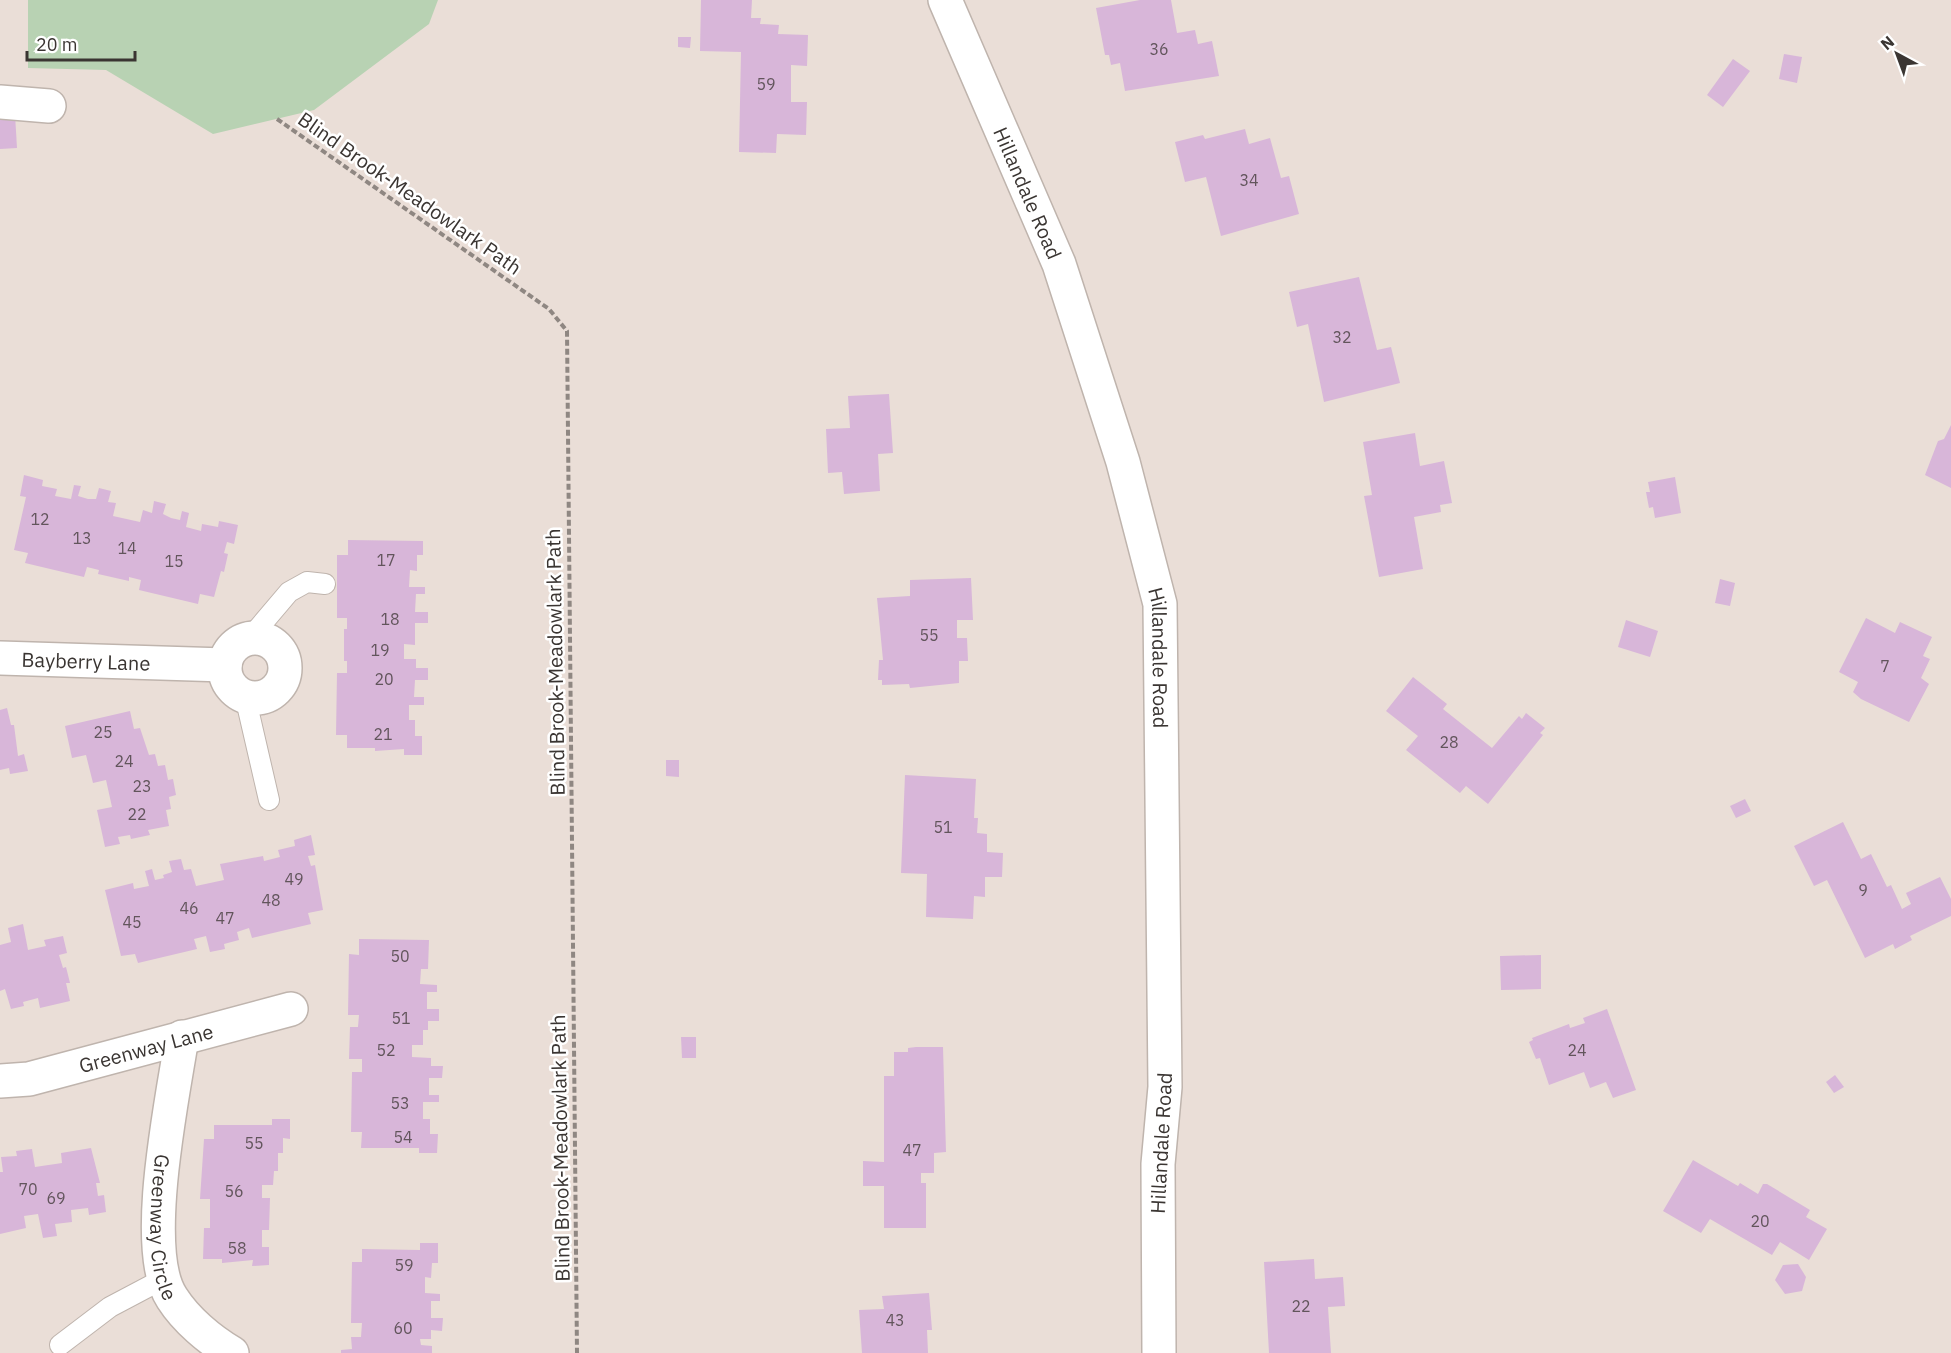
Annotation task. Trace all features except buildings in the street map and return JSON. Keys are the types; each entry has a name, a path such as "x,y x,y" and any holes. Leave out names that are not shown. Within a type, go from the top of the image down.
{"street":[{"name":"Hillandale Road","path":"945,0 1059,264 1124,462 1160,603 1165,1087 1158,1164 1159,1353"},
{"path":"0,102 49,106"},
{"path":"250,638 260,638 277,647 285,665 280,684 273,691 255,698 245,696 229,684 225,665 233,647 250,638"},
{"name":"Bayberry Lane","path":"0,658 225,665"},
{"name":"Greenway Lane","path":"0,1081 29,1079 291,1009"},
{"name":"Greenway Circle","path":"182,1037 157,1209 163,1279 172,1298 203,1333 211,1341 232,1353"}],"lane":[{"path":"250,638 289,592 307,582 325,584"},
{"path":"245,696 268,800"},
{"path":"60,1345 110,1307 163,1279"}],"path":[{"name":"Blind Brook-Meadowlark Path","path":"277,119 549,309 567,331 577,1353"}],"green space":[{"path":"28,0 438,0 429,24 314,110 213,134 106,70 28,68"}]}
